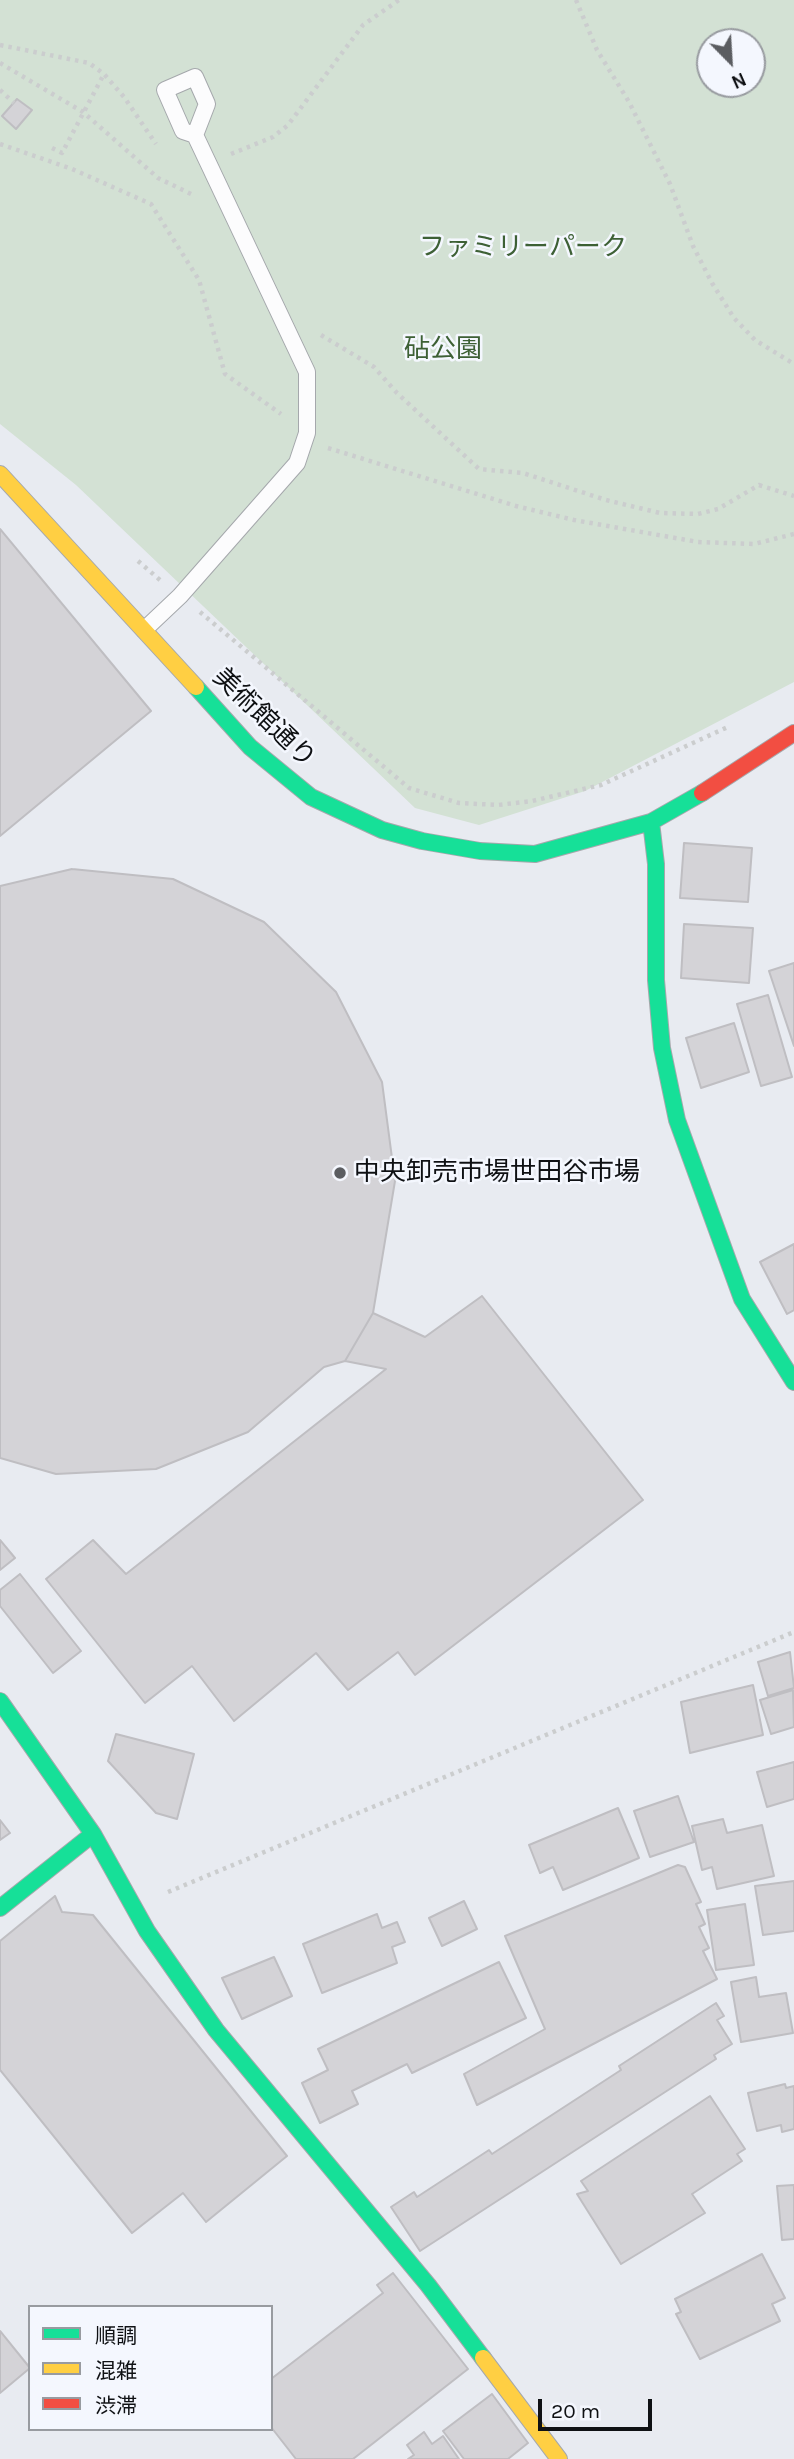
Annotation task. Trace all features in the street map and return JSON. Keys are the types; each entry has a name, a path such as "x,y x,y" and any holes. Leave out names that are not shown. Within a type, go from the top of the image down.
{"street":[{"name":"美術館通り","path":"0,474 250,747 311,797 382,830 422,841 480,851 535,854 651,822 696,797 794,733"},
{"path":"651,822 656,864 656,980 662,1048 677,1119 742,1299 794,1382"},
{"path":"0,1701 93,1834 134,1907 216,2031 428,2285 559,2459"},
{"path":"0,1908 93,1834"}],"lane":[{"path":"144,630 180,596 298,463 307,433 307,372 195,135"}],"path":[{"path":"576,0 597,50 629,102 670,184 712,284 734,318 755,340 794,364"},
{"path":"0,63 83,112 158,178 198,198"},
{"path":"52,148 62,153 104,74"},
{"path":"0,90 14,103"},
{"path":"0,144 72,169 151,204 199,279 225,374 333,451 516,506 698,542 754,544 794,534"},
{"path":"311,328 374,367 397,393 480,469 523,473 606,500 660,513 698,514 718,509 759,485 794,496"},
{"path":"133,557 410,788 459,803 532,801 601,785 734,724"},
{"path":"134,1907 794,1632"}],"green space":[{"name":"砧公園","path":"0,0 794,0 794,682 585,791 479,825 415,808 76,485 0,424"}],"building":[{"path":"17,99 32,110 16,129 2,116"},
{"path":"0,529 151,711 0,836"},
{"path":"684,843 752,848 748,902 680,898"},
{"path":"72,869 173,879 264,922 336,992 382,1082 395,1181 373,1313 345,1361 324,1367 248,1432 156,1469 56,1474 0,1458 0,886"},
{"path":"684,924 753,928 749,983 681,978"},
{"path":"794,963 794,1046 769,971"},
{"path":"768,995 792,1077 761,1086 737,1004"},
{"path":"734,1023 749,1072 701,1088 686,1038"},
{"path":"794,1244 794,1310 787,1314 760,1262"},
{"path":"482,1296 643,1500 415,1675 398,1652 348,1690 316,1653 234,1721 192,1666 145,1703 46,1579 93,1540 126,1574 386,1369 345,1361 373,1313 425,1337"},
{"path":"0,1540 15,1558 0,1570"},
{"path":"20,1574 81,1651 53,1673 0,1606 0,1590"},
{"path":"790,1652 794,1688 768,1696 758,1662"},
{"path":"753,1685 763,1735 690,1753 681,1702"},
{"path":"793,1690 794,1727 771,1734 760,1700"},
{"path":"116,1734 194,1754 177,1819 156,1813 108,1761"},
{"path":"794,1762 794,1799 767,1807 757,1772"},
{"path":"678,1796 694,1842 650,1857 634,1811"},
{"path":"618,1808 639,1858 563,1890 553,1867 540,1873 529,1845"},
{"path":"723,1819 727,1833 762,1825 774,1876 717,1889 712,1867 702,1870 692,1826"},
{"path":"0,1820 10,1833 0,1840"},
{"path":"678,1865 685,1867 701,1902 696,1904 705,1924 699,1927 709,1948 703,1951 717,1979 477,2105 464,2074 545,2029 505,1936"},
{"path":"794,1881 794,1931 763,1935 755,1886"},
{"path":"55,1896 62,1912 93,1915 287,2156 206,2222 183,2193 132,2233 0,2070 0,1941"},
{"path":"464,1901 477,1929 442,1946 429,1918"},
{"path":"745,1904 754,1965 716,1970 707,1910"},
{"path":"377,1914 382,1928 397,1922 405,1942 392,1947 397,1963 322,1993 303,1944"},
{"path":"274,1957 292,1996 242,2019 222,1978"},
{"path":"499,1962 526,2018 412,2073 407,2064 352,2091 358,2104 320,2123 302,2083 328,2070 318,2049"},
{"path":"756,1977 759,1997 786,1993 793,2033 741,2042 731,1982"},
{"path":"716,2003 724,2016 717,2020 732,2044 714,2055 716,2059 420,2251 391,2207 414,2192 417,2197 489,2150 492,2154 621,2070 619,2066"},
{"path":"785,2084 786,2088 794,2086 794,2129 782,2132 781,2125 757,2131 748,2093"},
{"path":"710,2096 745,2149 737,2154 742,2161 692,2194 705,2213 621,2264 577,2194 588,2191 581,2181"},
{"path":"794,2185 794,2239 782,2240 777,2186"},
{"path":"762,2254 785,2298 772,2304 780,2321 700,2359 676,2314 681,2312 675,2299"},
{"path":"393,2273 468,2369 353,2459 296,2459 273,2430 273,2377 383,2293 377,2285"},
{"path":"0,2331 28,2366 28,2370 0,2393"},
{"path":"492,2394 528,2443 508,2459 464,2459 443,2431"},
{"path":"424,2432 432,2444 443,2436 459,2459 408,2459 414,2455 407,2445"}],"traffic: fast":[{"path":"196,687 250,747 311,797 382,830 422,841 480,851 535,854 651,822 702,793"},
{"path":"651,822 656,864 656,980 662,1048 677,1120 742,1299 794,1382"},
{"path":"0,1701 93,1834 147,1931 216,2030 428,2285 483,2358"},
{"path":"0,1908 93,1834"}],"traffic: slow":[{"path":"0,474 196,687"},
{"path":"483,2358 559,2459"}],"traffic: jam":[{"path":"702,793 794,733"}],"place":[{"name":"中央卸売市場世田谷市場","path":"340,1173"}],"park label":[{"name":"ファミリーパーク","path":"523,248"}]}
